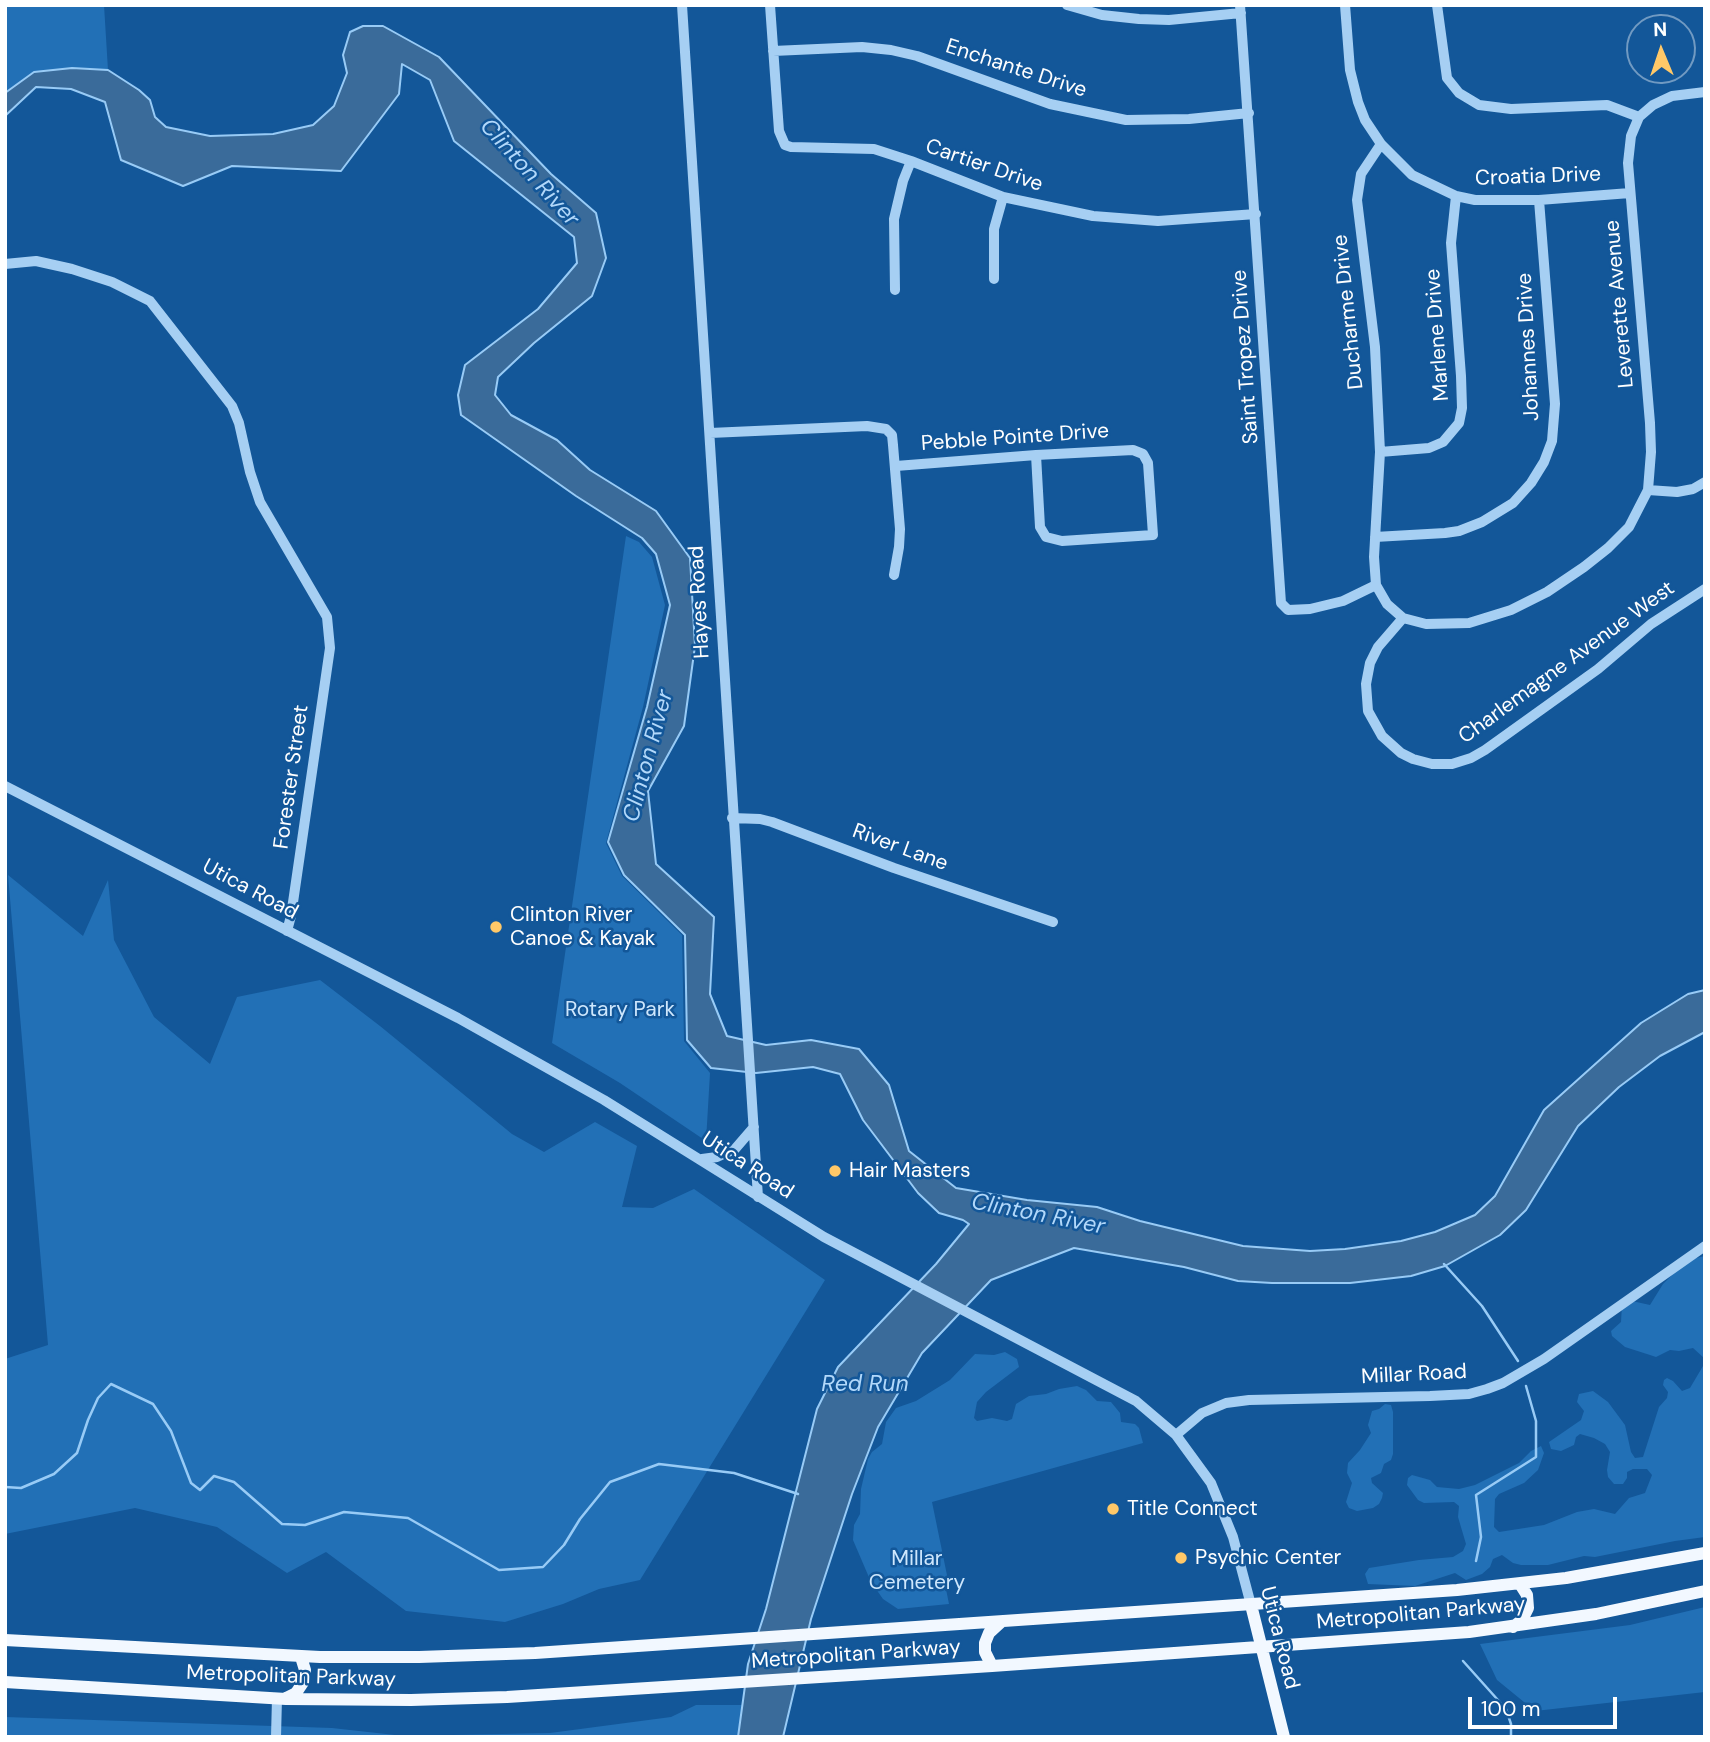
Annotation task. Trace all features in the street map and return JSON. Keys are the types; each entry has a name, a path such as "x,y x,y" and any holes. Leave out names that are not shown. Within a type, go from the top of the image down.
{"main road":[{"name":"Metropolitan Parkway","path":"5,1640 301,1657 470,1656 1435,1592 1520,1584 1705,1553"},
{"path":"1513,1627 1522,1620 1528,1608 1527,1595 1520,1584"},
{"name":"Metropolitan Parkway","path":"5,1682 281,1698 399,1700 507,1697 992,1666 1513,1627 1596,1614 1705,1591"},
{"name":"Utica Road","path":"1251,1605 1284,1737"},
{"path":"992,1666 985,1653 985,1643 989,1633 1001,1622"},
{"path":"281,1698 296,1693 304,1681 305,1670 301,1657"}],"street":[{"name":"Hayes Road","path":"682,5 758,1197"},
{"path":"770,5 773,51"},
{"path":"1067,5 1102,15 1169,20 1241,9"},
{"path":"1345,5 1353,84 1365,120 1381,144"},
{"path":"1437,5 1445,71 1453,87 1467,100 1479,105 1510,109 1606,106 1639,117 1653,105 1672,96 1705,92"},
{"name":"Saint Tropez Drive","path":"1241,9 1281,603 1288,610 1310,609 1343,601 1376,585"},
{"name":"Enchante Drive","path":"773,51 862,47 891,50 917,56 1050,104 1126,120 1189,119 1249,113"},
{"name":"Cartier Drive","path":"773,51 778,120 785,145 798,149 863,148 911,161 1003,197 1051,209 1119,219 1158,221 1256,214"},
{"name":"Leverette Avenue","path":"1639,117 1629,148 1630,193 1650,423 1648,490"},
{"name":"Croatia Drive","path":"1381,144 1412,174 1456,196 1475,200 1539,200 1630,193"},
{"name":"Ducharme Drive","path":"1376,585 1374,556 1380,452 1375,347 1357,200 1361,174 1381,144"},
{"path":"895,290 894,219 911,161"},
{"name":"Marlene Drive","path":"1380,452 1429,448 1451,435 1460,423 1461,376 1451,243 1456,196"},
{"path":"994,279 994,229 1003,197"},
{"name":"Johannes Drive","path":"1375,537 1452,532 1482,522 1513,503 1531,483 1544,462 1552,441 1555,404 1539,200"},
{"name":"Forester Street","path":"5,264 36,261 89,273 142,295 158,310 232,406 260,502 327,617 330,629 328,661 287,931"},
{"name":"Pebble Pointe Drive","path":"709,433 882,428 892,435 896,466 1036,455 1128,450 1143,454 1149,468 1153,535 1062,541 1046,537 1040,527 1036,455"},
{"path":"894,575 900,538 896,466"},
{"path":"1376,585 1387,604 1403,618 1426,624 1469,623 1502,614 1547,592 1618,540 1636,516 1648,490 1676,492 1693,489 1705,482"},
{"name":"Charlemagne Avenue West","path":"1403,618 1378,647 1370,663 1366,684 1368,711 1382,737 1401,753 1432,764 1452,764 1485,750 1598,670 1651,624 1705,589"},
{"name":"Utica Road","path":"5,786 458,1018 604,1100 817,1233 1126,1395 1176,1435 1199,1464 1222,1506 1251,1605"},
{"name":"River Lane","path":"732,818 772,822 894,868 1053,922"},
{"path":"702,1159 735,1150 754,1127"},
{"name":"Millar Road","path":"1176,1435 1202,1413 1226,1404 1249,1400 1453,1395 1487,1389 1503,1383 1544,1359 1705,1246"},
{"path":"276,1737 281,1698"}],"green space":[{"path":"5,5 104,5 108,70 72,68 34,72 5,93"},
{"name":"Rotary Park","path":"626,536 639,542 652,557 665,605 643,707 606,843 622,876 682,935 684,1041 710,1073 706,1141 620,1083 552,1043"},
{"path":"8,875 83,936 108,880 114,940 154,1017 210,1064 237,997 320,980 512,1134 544,1152 595,1122 637,1146 622,1207 653,1208 694,1189 825,1280 640,1580 599,1589 563,1604 505,1622 406,1611 326,1552 287,1573 217,1527 135,1508 5,1534 5,1359 48,1345"},
{"path":"1705,1256 1705,1537 1595,1557 1584,1556 1548,1565 1521,1565 1502,1555 1493,1559 1490,1567 1482,1574 1466,1580 1455,1573 1415,1586 1368,1584 1365,1574 1369,1568 1453,1557 1463,1551 1466,1544 1458,1517 1459,1506 1454,1502 1424,1503 1418,1500 1407,1485 1408,1478 1412,1475 1430,1480 1437,1487 1459,1489 1475,1485 1519,1463 1531,1451 1541,1446 1544,1453 1538,1470 1524,1483 1499,1494 1495,1499 1494,1527 1499,1532 1544,1525 1577,1512 1594,1509 1615,1514 1629,1498 1645,1493 1652,1475 1647,1469 1633,1469 1627,1472 1623,1484 1614,1484 1608,1477 1607,1470 1610,1452 1605,1444 1594,1438 1580,1434 1574,1445 1561,1451 1551,1449 1549,1442 1581,1420 1584,1411 1577,1402 1579,1394 1593,1391 1608,1402 1625,1425 1635,1458 1643,1457 1659,1407 1667,1398 1664,1380 1667,1378 1673,1381 1682,1391 1690,1388 1703,1366 1704,1358 1693,1348 1670,1350 1656,1357 1625,1347 1612,1336 1611,1331 1621,1322 1622,1305 1632,1301 1650,1305 1663,1284 1677,1270 1696,1258"},
{"name":"Millar Cemetery","path":"1005,1352 1017,1359 1019,1367 977,1402 974,1418 977,1421 992,1418 1007,1421 1012,1419 1016,1404 1029,1396 1077,1386 1086,1390 1097,1401 1111,1402 1120,1413 1121,1422 1135,1424 1139,1428 1143,1443 932,1502 948,1580 945,1584 949,1604 898,1609 883,1599 871,1582 853,1540 854,1525 860,1514 861,1489 868,1459 882,1444 886,1422 896,1408 916,1401 950,1380 975,1354 994,1355"},
{"path":"1385,1404 1391,1405 1393,1412 1393,1454 1391,1460 1384,1464 1381,1473 1371,1478 1372,1483 1383,1493 1382,1498 1373,1508 1357,1511 1349,1508 1346,1502 1352,1483 1347,1473 1348,1463 1371,1433 1368,1425 1372,1411"},
{"path":"1705,1607 1705,1692 1535,1711 1497,1680 1480,1644 1630,1625"},
{"path":"696,1705 742,1705 738,1737 5,1737 5,1717 332,1728 404,1736 550,1733 671,1717"}],"water":[{"path":"363,26 383,26 439,57 551,174 596,213 606,258 592,296 534,343 498,377 495,395 511,415 557,440 590,470 656,511 690,558 695,646 684,726 648,791 656,864 714,917 710,994 727,1036 766,1045 811,1040 859,1049 889,1085 909,1151 956,1188 1027,1200 1097,1207 1140,1221 1243,1246 1310,1251 1401,1241 1435,1232 1475,1215 1495,1196 1544,1110 1641,1023 1688,994 1705,990 1705,1032 1660,1056 1619,1087 1578,1126 1526,1210 1500,1235 1445,1266 1411,1276 1350,1283 1272,1283 1238,1281 1184,1267 1074,1248 991,1280 922,1353 878,1427 852,1494 811,1619 783,1737 738,1737 748,1664 766,1609 817,1409 838,1367 936,1264 969,1224 939,1213 918,1193 863,1120 840,1074 813,1067 756,1073 711,1068 687,1040 685,935 624,875 608,842 647,707 670,605 656,554 642,538 576,496 461,415 458,395 465,365 538,309 577,263 574,237 454,141 430,80 402,64 399,94 341,171 232,166 183,186 121,160 105,102 71,89 36,87 5,116 5,93 34,72 72,68 108,70 150,100 155,117 166,127 210,136 273,134 313,125 334,106 347,73 343,55 350,32"}],"waterway":[{"path":"1444,1264 1482,1306 1518,1361"},
{"path":"5,1487 21,1488 54,1474 77,1453 98,1398 111,1384 153,1404 171,1431 191,1483 200,1490 214,1476 234,1482 282,1524 305,1525 344,1512 408,1518 499,1570 543,1567 564,1545 580,1519 610,1482 659,1464 734,1473 798,1494"},
{"path":"1476,1561 1481,1537 1476,1495 1536,1457 1536,1421 1526,1386"},
{"path":"1463,1661 1506,1709 1511,1724 1511,1737"}],"place":[{"name":"Clinton River Canoe & Kayak","path":"496,927"},
{"name":"Hair Masters","path":"835,1171"},
{"name":"Title Connect","path":"1113,1509"},
{"name":"Psychic Center","path":"1181,1558"}],"water label":[{"name":"Clinton River","path":"529,173"},
{"name":"Clinton River","path":"649,756"},
{"name":"Clinton River","path":"1038,1215"},
{"name":"Red Run","path":"865,1385"}]}
